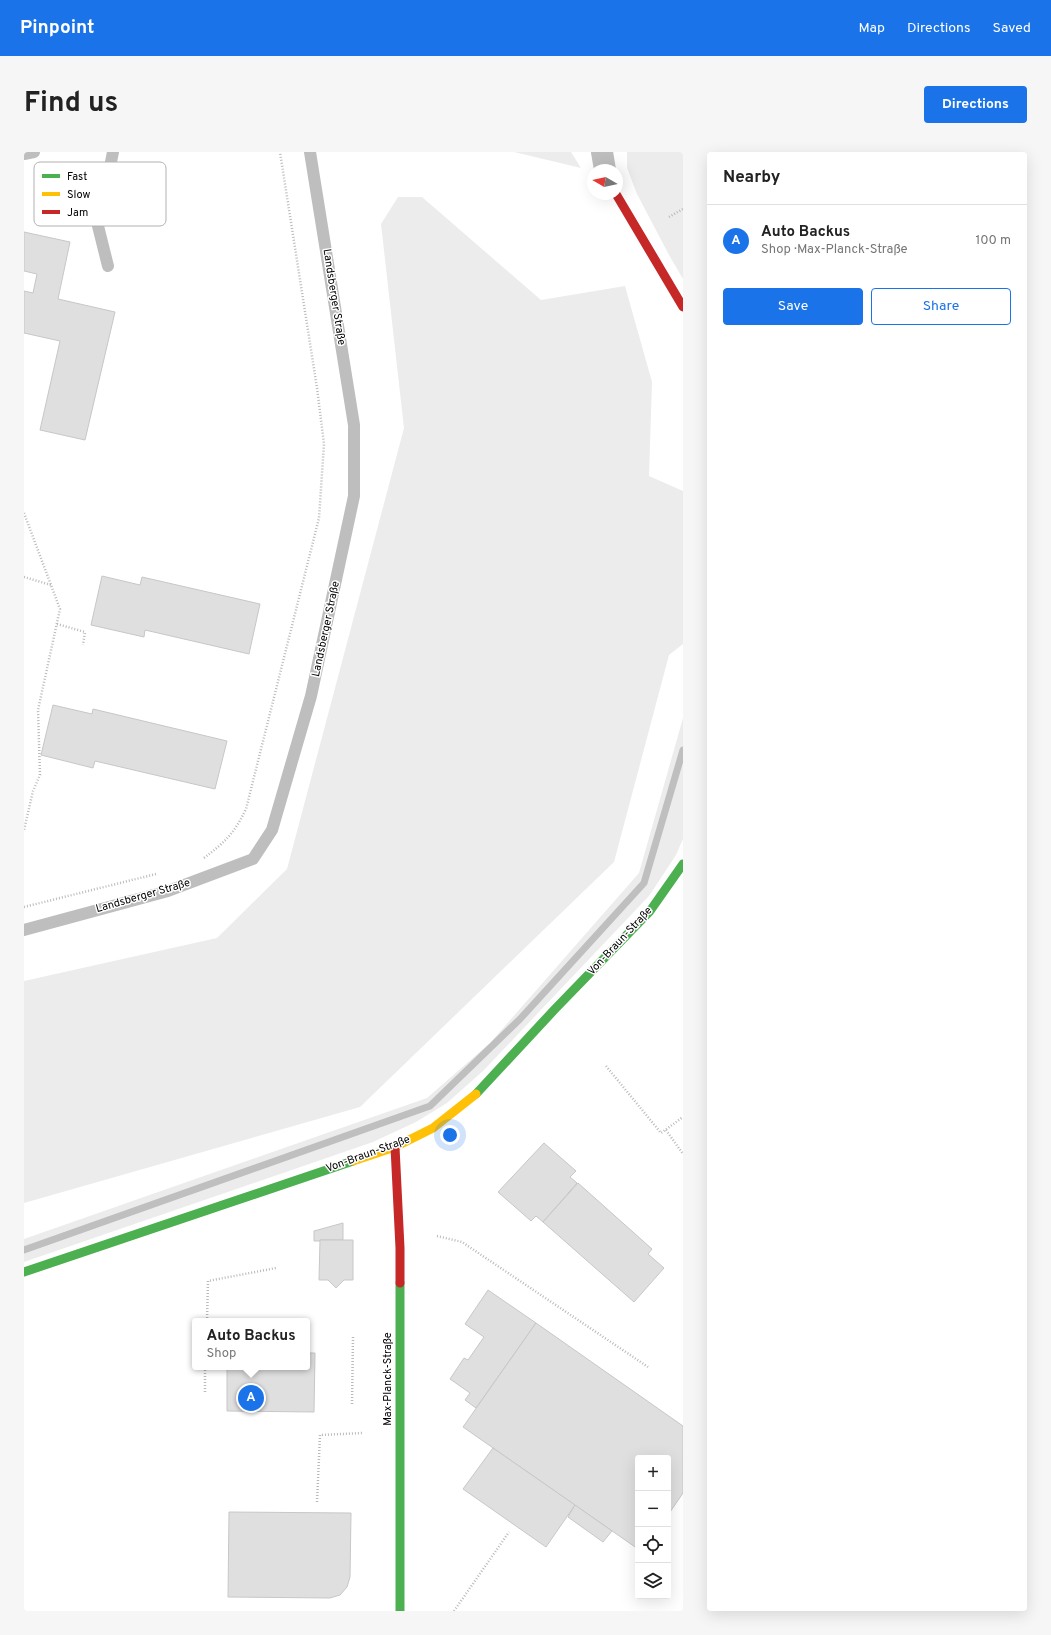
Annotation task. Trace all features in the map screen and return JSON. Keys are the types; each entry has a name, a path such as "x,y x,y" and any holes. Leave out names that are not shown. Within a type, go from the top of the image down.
{"street":[{"path":"602,152 604,164"},
{"path":"620,200 683,307"},
{"name":"Von-Braun-Straße","path":"24,1272 395,1147 433,1128 481,1090 555,1009 650,911 683,867"},
{"name":"Max-Planck-Straße","path":"395,1147 400,1256 400,1611"}],"lane":[{"path":"24,154 34,152"},
{"path":"111,162 113,152"},
{"name":"Landsberger Straße","path":"24,930 168,891 253,859 272,830 312,696 354,496 354,425 310,152"},
{"path":"98,226 108,266"}],"path":[{"path":"201,860 226,841 240,822 246,809 319,518 324,444 317,388 280,152"},
{"path":"670,217 683,209"},
{"path":"24,512 60,609 38,710 40,775 33,791 24,830"},
{"path":"24,576 51,585"},
{"path":"57,624 85,632 83,645"},
{"path":"24,908 158,874"},
{"path":"606,1066 661,1133 683,1117"},
{"path":"666,1130 683,1154"},
{"path":"437,1236 462,1242 648,1367"},
{"path":"206,1318 208,1281 276,1268"},
{"path":"352,1404 353,1337"},
{"path":"205,1370 205,1392"},
{"path":"317,1502 320,1435 363,1433"},
{"path":"454,1611 509,1532"}],"shaded area":[{"path":"514,152 571,152 581,168"},
{"path":"627,152 683,152 683,279 637,194 627,168"},
{"path":"398,197 422,197 541,300 625,286 652,382 649,476 683,491 683,644 669,655 614,862 360,1107 24,1203 24,981 217,938 287,869 404,428 381,224"},
{"path":"683,718 683,839 676,855 649,896 483,1071 447,1103 416,1122 373,1142 24,1262 24,1239 427,1098 490,1043 639,873"}],"building":[{"path":"24,232 70,242 58,299 115,312 85,440 40,430 60,341 24,333 24,291 33,293 37,274 24,271"},
{"path":"102,576 140,585 142,577 260,604 249,654 145,630 144,637 91,625"},
{"path":"53,705 92,714 93,709 227,741 215,789 95,761 93,768 41,755"},
{"path":"544,1143 576,1171 570,1177 577,1183 543,1222 536,1216 531,1221 498,1192"},
{"path":"578,1183 652,1249 648,1254 664,1268 634,1302 543,1222"},
{"path":"343,1223 343,1240 314,1241 314,1231"},
{"path":"320,1240 353,1240 353,1280 344,1280 336,1288 328,1280 319,1280"},
{"path":"488,1290 536,1323 476,1408 465,1400 470,1393 450,1379 464,1358 468,1360 484,1337 465,1324"},
{"path":"536,1323 683,1426 683,1493 671,1511 671,1455 635,1455 635,1547 463,1427"},
{"path":"310,1353 315,1353 314,1412 227,1411 227,1370 310,1370"},
{"path":"493,1448 575,1505 546,1547 463,1489"},
{"path":"575,1505 612,1531 603,1542 568,1517"},
{"path":"229,1512 351,1513 350,1577 347,1587 340,1595 330,1598 228,1597"}],"waterway":[{"path":"24,1250 430,1106 520,1019 644,883 683,750"}],"traffic: fast":[{"path":"476,1094 555,1009 650,911 683,864"},
{"path":"24,1272 353,1161"},
{"path":"400,1283 400,1611"}],"traffic: slow":[{"path":"353,1161 395,1147 433,1128 476,1094"}],"traffic: jam":[{"path":"620,200 683,307"},
{"path":"395,1147 400,1248 400,1283"}],"place":[{"name":"Auto Backus","path":"251,1398"}]}
